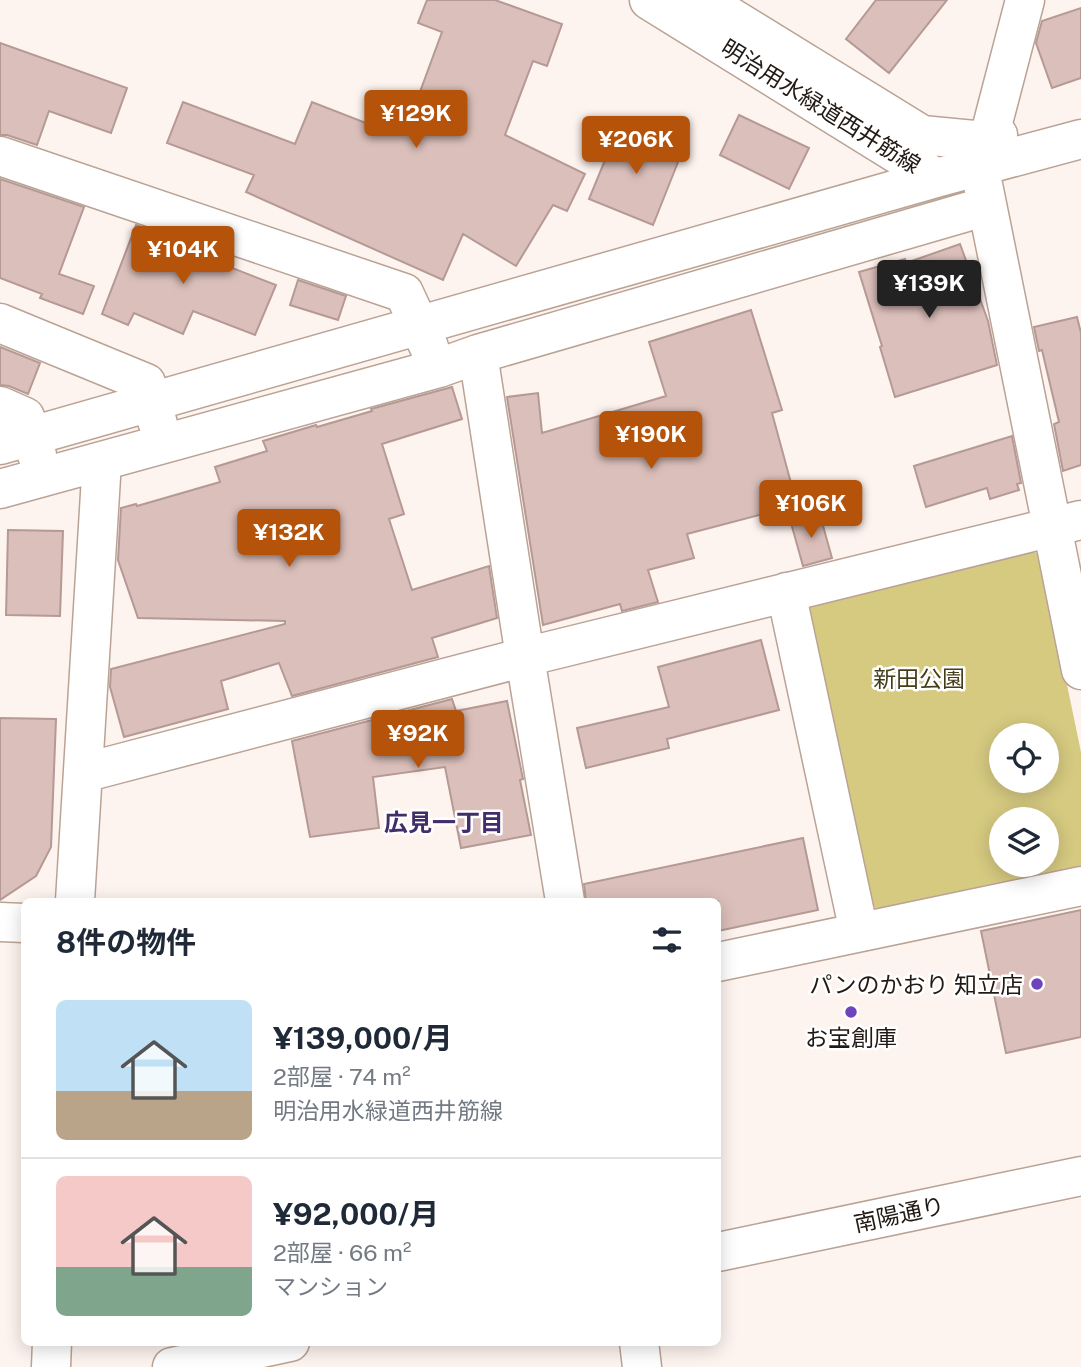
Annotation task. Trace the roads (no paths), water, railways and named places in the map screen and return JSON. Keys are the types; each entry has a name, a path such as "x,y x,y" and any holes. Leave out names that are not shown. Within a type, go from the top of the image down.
{"street":[{"name":"明治用水緑道西井筋線","path":"649,0 936,178 981,148 1081,139"},
{"path":"703,0 922,135 981,148 1081,114"},
{"path":"1025,0 981,148 987,206 1066,524 1081,670"},
{"path":"0,156 404,293 439,368"},
{"path":"15,441 936,178"},
{"path":"0,489 439,368 478,354 987,206"},
{"path":"0,323 146,383 163,444"},
{"path":"478,354 565,898"},
{"path":"0,406 25,417 15,441"},
{"path":"15,441 44,477"},
{"path":"75,898 102,461"},
{"path":"83,774 525,657 1066,524"},
{"path":"786,592 859,932"},
{"path":"721,961 1081,886"},
{"path":"0,922 21,923"},
{"name":"南陽通り","path":"721,1251 1081,1176"},
{"path":"51,1367 52,1346"},
{"path":"172,1367 271,1346"},
{"path":"639,1346 642,1367"}],"place":[{"name":"パンのかおり 知立店","path":"1037,984"},
{"name":"お宝創庫","path":"851,1012"}],"district":[{"name":"広見一丁目","path":"444,822"}],"park label":[{"name":"新田公園","path":"919,678"}]}
